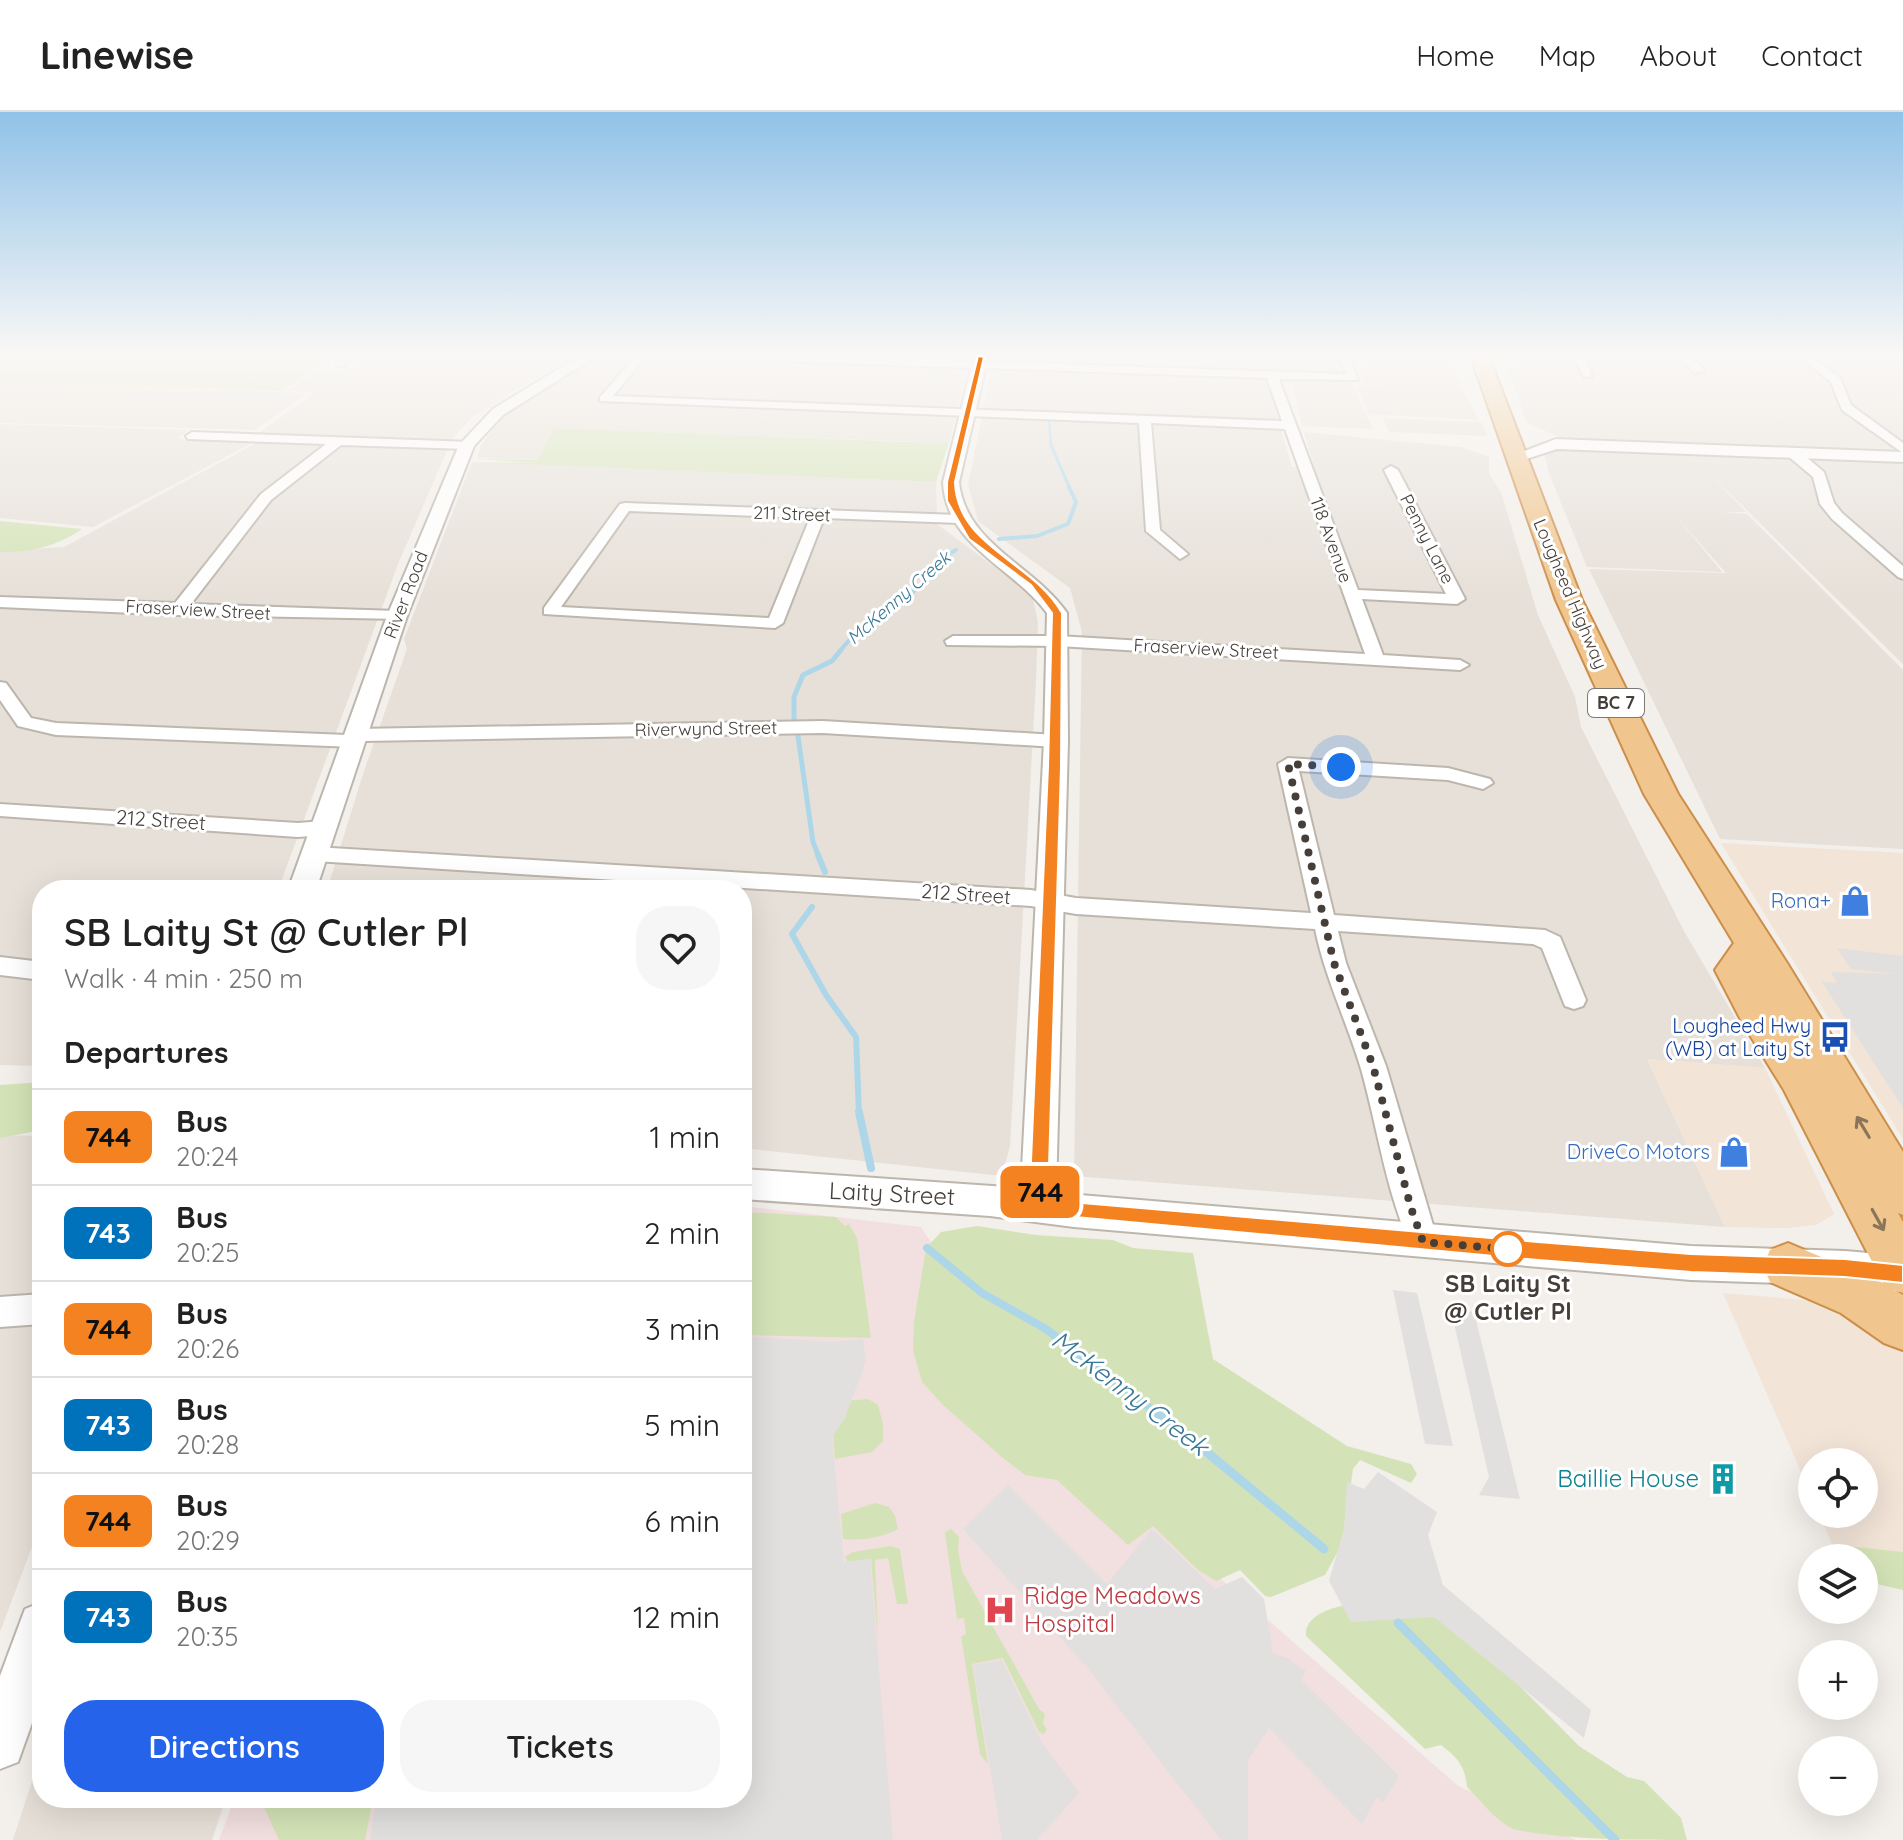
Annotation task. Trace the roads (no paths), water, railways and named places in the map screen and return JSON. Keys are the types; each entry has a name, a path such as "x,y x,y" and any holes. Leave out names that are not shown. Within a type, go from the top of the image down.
{"highway":[{"name":"Lougheed Highway","path":"1510,438 1569,600 1661,794 1903,1194"},
{"path":"1754,945 1735,970 1758,1013 1800,1078 1903,1272"},
{"path":"1788,1266 1859,1296 1903,1325"}],"street":[{"path":"240,438 467,445"},
{"name":"River Road","path":"306,880 397,616 467,445 474,438"},
{"path":"962,438 950,487 951,501 959,519 972,537 1048,596 1057,613 1056,741 1038,1207"},
{"path":"1146,438 1153,531 1180,554"},
{"name":"118 Avenue","path":"1294,438 1375,658"},
{"path":"178,610 266,497 338,441"},
{"path":"1512,443 1903,457"},
{"path":"1512,443 1556,444"},
{"path":"1793,453 1819,475 1827,504 1837,516 1903,574"},
{"name":"Penny Lane","path":"1352,594 1457,599 1391,470"},
{"name":"211 Street","path":"818,515 775,623 550,611 625,507 959,519"},
{"name":"Fraserview Street","path":"0,602 397,616"},
{"name":"Fraserview Street","path":"953,641 1058,641 1460,665"},
{"name":"Riverwynd Street","path":"0,687 25,722 56,729 355,738 823,727 1056,741"},
{"path":"1423,1242 1411,1208 1382,1094 1334,963 1288,764 1448,774 1483,783"},
{"name":"212 Street","path":"0,810 298,830 323,828"},
{"name":"212 Street","path":"315,854 713,880"},
{"name":"212 Street","path":"752,883 1546,938 1552,943 1574,1000"},
{"path":"0,966 32,970"},
{"name":"Laity Street","path":"752,1185 990,1200 1423,1242 1691,1263 1903,1272"},
{"path":"0,1312 32,1310"},
{"path":"1,1737 32,1653"}],"waterway":[{"name":"McKenny Creek","path":"1050,438 1070,489"},
{"name":"McKenny Creek","path":"999,539 1037,536 1068,524 1076,502 1069,487"},
{"name":"McKenny Creek","path":"839,652 861,628 916,590 933,571 937,561 956,550"},
{"name":"McKenny Creek","path":"794,720 794,697 803,675 832,661 841,650"},
{"name":"McKenny Creek","path":"798,736 813,842 819,857"},
{"name":"McKenny Creek","path":"818,855 825,872"},
{"name":"McKenny Creek","path":"812,907 792,934 826,995 856,1037 859,1114"},
{"name":"McKenny Creek","path":"859,1112 871,1168"},
{"name":"McKenny Creek","path":"927,1248 982,1293 1046,1329 1188,1437"},
{"name":"McKenny Creek","path":"1186,1435 1324,1549"},
{"name":"McKenny Creek","path":"1398,1623 1615,1840"}],"place":[{"name":"Rona+","path":"1855,901"},
{"name":"Lougheed Hwy (WB) at Laity St","path":"1835,1037"},
{"name":"DriveCo Motors","path":"1734,1152"},
{"name":"SB Laity St @ Cutler Pl","path":"1508,1249"},
{"name":"Baillie House","path":"1723,1479"},
{"name":"Ridge Meadows Hospital","path":"1000,1610"}]}
